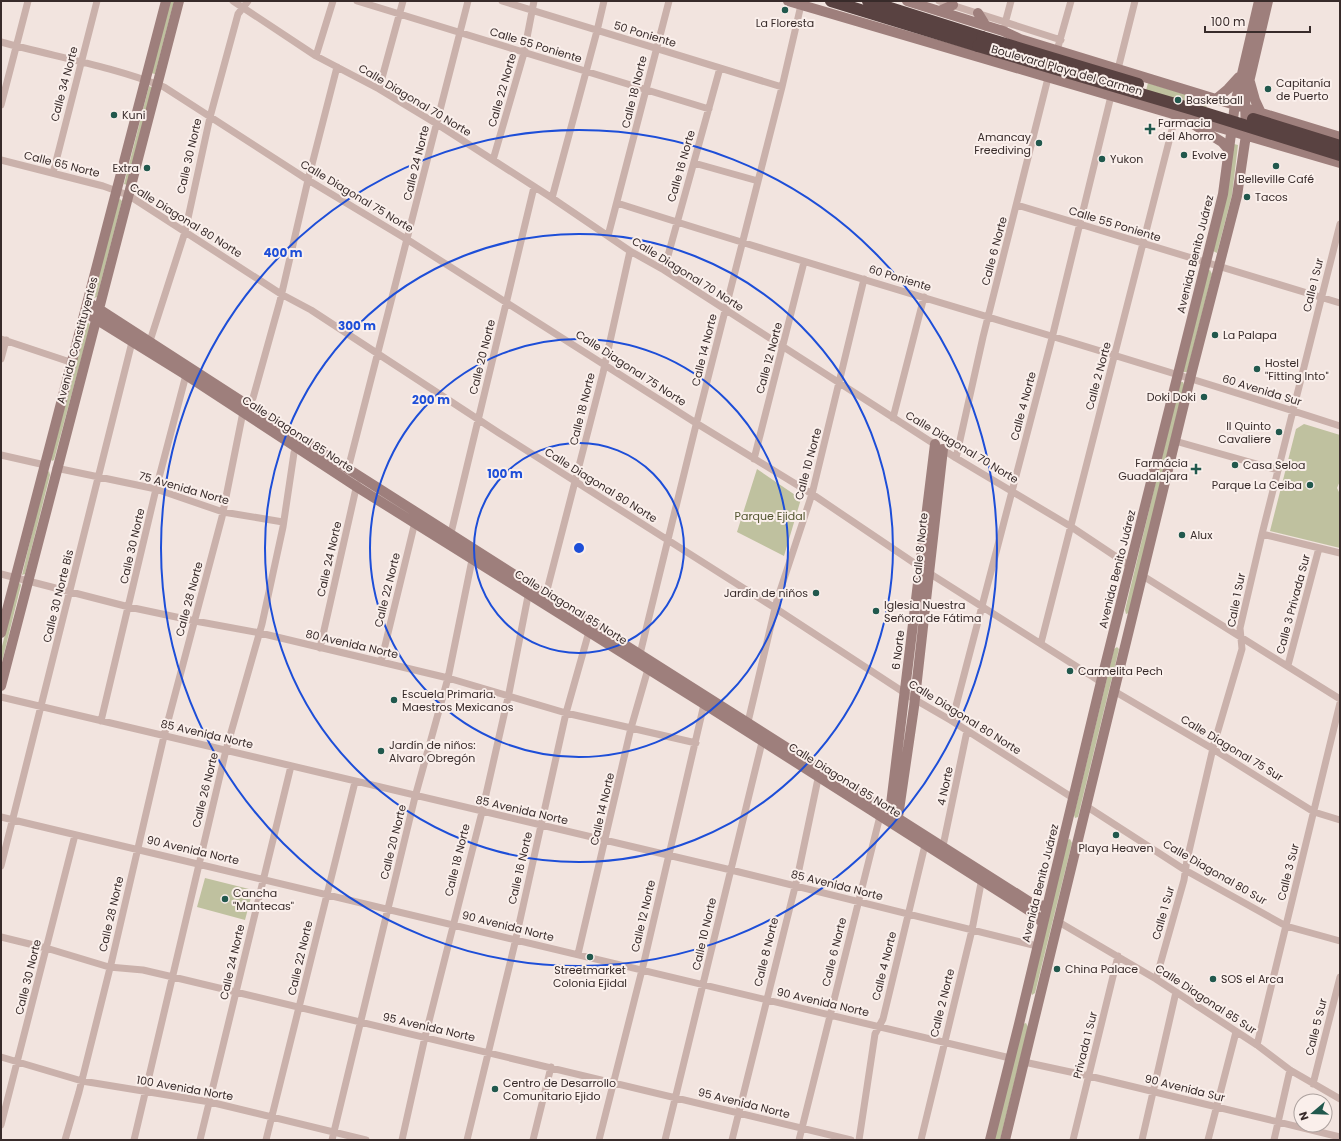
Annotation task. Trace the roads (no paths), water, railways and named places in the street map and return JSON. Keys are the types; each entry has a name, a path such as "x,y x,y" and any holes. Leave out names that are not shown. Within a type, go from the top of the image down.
{"highway":[{"path":"831,1 982,36 1184,106 1340,155"},
{"path":"868,1 1340,146"}],"main road":[{"name":"Avenida Constituyentes","path":"1,634 73,363 166,1"},
{"name":"Avenida Constituyentes","path":"1,686 56,468 179,1"},
{"name":"Boulevard Playa del Carmen","path":"788,1 1340,163"},
{"name":"Boulevard Playa del Carmen","path":"908,1 939,6 982,36 1004,27 1020,39 1340,137"},
{"name":"Avenida Benito Juárez","path":"1005,1140 1076,843 1236,196 1246,135 1246,75 1259,1"},
{"name":"Avenida Benito Juárez","path":"990,1140 1101,682 1223,194 1235,104 1246,75 1268,1"},
{"path":"939,6 953,5"},
{"path":"978,14 982,36"},
{"path":"1216,99 1246,75 1261,113"},
{"path":"1179,115 1195,127 1222,142 1229,150"},
{"name":"Calle Diagonal 85 Norte","path":"88,302 135,330 357,487 415,522 474,554 590,628 648,668 748,722 763,737"},
{"name":"Calle Diagonal 85 Norte","path":"86,313 95,320 186,375 360,476 450,533 474,554"},
{"name":"6 Norte","path":"894,814 905,692 920,567 939,447"},
{"name":"Calle 8 Norte","path":"894,814 914,699 929,573 939,447"},
{"name":"Calle Diagonal 85 Norte","path":"529,590 546,594 590,628 640,654 705,700 819,773 880,816 925,845 1036,906 1047,905"},
{"path":"1120,610 1124,616 1132,615"},
{"path":"1111,644 1120,642 1124,649"},
{"name":"Calle Diagonal 85 Norte","path":"819,773 894,814 943,846 1036,915 1043,924"},
{"path":"1070,812 1074,820 1083,818"},
{"path":"1063,838 1071,837 1076,843"},
{"path":"1027,991 1031,997 1039,996"},
{"path":"1019,1024 1028,1021 1032,1028"}],"street":[{"path":"1,105 28,1"},
{"name":"Calle 34 Norte","path":"53,173 97,1"},
{"name":"Calle Diagonal 70 Norte","path":"233,1 316,56 379,89 437,124 534,186 630,251 664,270 893,418 956,458 1012,490 1070,526 1130,566"},
{"name":"Calle 30 Norte","path":"150,341 185,232 210,117 238,14 248,1"},
{"path":"316,56 333,1"},
{"name":"Calle 55 Poniente","path":"357,1 709,109"},
{"path":"379,89 403,1"},
{"name":"Calle 24 Norte","path":"348,469 408,240 468,1"},
{"name":"50 Poniente","path":"502,1 782,87"},
{"name":"Calle 22 Norte","path":"493,160 524,53 534,1"},
{"path":"552,198 604,1"},
{"name":"Calle 18 Norte","path":"608,236 669,1"},
{"path":"1004,27 1011,1"},
{"name":"Calle 6 Norte","path":"956,458 988,317 1048,77 1058,50 1071,1"},
{"path":"1112,95 1135,1"},
{"name":"Calle 14 Norte","path":"640,654 696,423 782,87 801,5"},
{"path":"953,5 978,14 1004,27 1061,40"},
{"name":"Calle Diagonal 75 Norte","path":"1,42 82,61 146,79 157,84 308,180 507,302 696,423 812,494 929,573 1101,682"},
{"name":"Calle 28 Norte","path":"65,1140 82,1081 164,736 223,512 246,409 253,398 281,294 337,67"},
{"name":"Calle 16 Norte","path":"664,270 720,68"},
{"name":"Calle 4 Norte","path":"952,721 1052,336 1112,95"},
{"name":"Calle 2 Norte","path":"1041,643 1143,244 1179,115"},
{"name":"Calle 65 Norte","path":"1,160 117,190"},
{"path":"694,163 758,181"},
{"name":"Calle 20 Norte","path":"450,533 534,186"},
{"name":"Calle Diagonal 80 Norte","path":"117,190 128,195 281,294 311,310 574,482 775,608 914,699 952,721 1074,798"},
{"name":"60 Poniente","path":"617,203 804,262 1115,354 1177,375"},
{"name":"Calle 55 Poniente","path":"1017,205 1340,303"},
{"name":"Calle 1 Sur","path":"1156,979 1184,880 1213,749 1242,649 1240,628 1262,534 1340,224"},
{"name":"Calle 18 Norte","path":"546,594 605,364 630,251"},
{"name":"Calle 12 Norte","path":"754,459 804,262"},
{"name":"Calle 10 Norte","path":"748,722 775,608 812,494 840,384 864,279"},
{"path":"893,418 924,297"},
{"name":"Calle 30 Norte Bis","path":"1,866 135,330"},
{"path":"1,359 3,340 73,363"},
{"name":"Calle 30 Norte","path":"101,721 156,489 186,375"},
{"name":"60 Avenida Sur","path":"1177,375 1340,426"},
{"path":"1175,441 1278,470"},
{"name":"Calle 26 Norte","path":"134,1140 226,750 260,633 283,522 294,453 297,446"},
{"path":"1,455 45,465"},
{"name":"75 Avenida Norte","path":"56,468 156,489 223,512 283,522"},
{"name":"Calle 24 Norte","path":"320,648 360,476"},
{"name":"Calle 22 Norte","path":"381,662 415,522"},
{"path":"1262,534 1340,553"},
{"name":"Calle 3 Privada Sur","path":"1288,665 1319,548"},
{"name":"Calle 20 Norte","path":"332,1140 415,797 448,678 474,554"},
{"name":"80 Avenida Norte","path":"1,574 129,607 260,633 448,678 566,713 696,743"},
{"path":"1143,576 1288,665 1340,699"},
{"name":"Calle 18 Norte","path":"402,1140 425,1037 482,812 508,697 529,590"},
{"name":"Calle 16 Norte","path":"467,1140 515,940 566,713 590,628"},
{"name":"Calle 14 Norte","path":"578,954 632,728 648,668"},
{"name":"Calle Diagonal 75 Sur","path":"1114,690 1314,812 1340,820"},
{"name":"85 Avenida Norte","path":"1,697 226,750 415,797 730,870 1037,946"},
{"name":"Calle 12 Norte","path":"599,1140 642,970 705,700"},
{"name":"Calle 3 Sur","path":"1257,1045 1340,704"},
{"name":"4 Norte","path":"943,846 967,731"},
{"name":"Calle 10 Norte","path":"665,1140 704,985 730,870 763,737"},
{"name":"Calle 24 Norte","path":"200,1140 291,766"},
{"name":"Calle 8 Norte","path":"732,1140 767,1001 819,773"},
{"name":"Calle 22 Norte","path":"266,1140 355,782"},
{"name":"Calle Diagonal 80 Sur","path":"1086,806 1185,870 1286,926 1340,941"},
{"name":"Calle 6 Norte","path":"799,1140 880,816"},
{"name":"90 Avenida Norte","path":"1,817 264,878 767,1001 879,1026 1010,1058"},
{"name":"Calle 30 Norte","path":"1,1124 75,835"},
{"name":"Calle 4 Norte","path":"859,1140 875,1034 883,1019 925,845"},
{"name":"Calle 2 Norte","path":"921,1140 972,930 982,876"},
{"name":"Calle Diagonal 85 Sur","path":"1057,921 1156,979 1257,1045 1290,1070 1340,1099"},
{"name":"95 Avenida Norte","path":"1,937 46,948 109,967 143,970 851,1140"},
{"name":"Privada 1 Sur","path":"1074,1140 1118,956"},
{"name":"Calle 5 Sur","path":"1313,1084 1340,976"},
{"path":"1142,1140 1176,992"},
{"path":"1208,1140 1236,1032"},
{"name":"100 Avenida Norte","path":"1,1057 82,1081 210,1102 366,1140"},
{"name":"90 Avenida Sur","path":"1024,1062 1089,1076 1340,1137"},
{"path":"533,1140 551,1067"},
{"path":"1274,1140 1290,1070"}],"place":[{"name":"La Floresta","path":"785,10"},
{"name":"Capitanía de Puerto","path":"1268,89"},
{"name":"Basketball","path":"1178,100"},
{"name":"Kuni","path":"114,115"},
{"name":"Farmacia del Ahorro","path":"1150,129"},
{"name":"Amancay Freediving","path":"1039,143"},
{"name":"Evolve","path":"1184,155"},
{"name":"Yukon","path":"1102,159"},
{"name":"Belleville Café","path":"1276,166"},
{"name":"Extra","path":"147,168"},
{"name":"Tacos","path":"1247,197"},
{"name":"La Palapa","path":"1215,335"},
{"name":"Hostel \"Fitting Into\"","path":"1257,369"},
{"name":"Doki Doki","path":"1204,397"},
{"name":"Il Quinto Cavaliere","path":"1279,432"},
{"name":"Casa Seloa","path":"1235,465"},
{"name":"Farmácia Guadalajara","path":"1196,469"},
{"name":"Parque La Ceiba","path":"1310,485"},
{"name":"Alux","path":"1182,535"},
{"name":"Jardín de niños","path":"816,593"},
{"name":"Iglesia Nuestra Señora de Fátima","path":"876,611"},
{"name":"Carmelita Pech","path":"1070,671"},
{"name":"Escuela Primaria. Maestros Mexicanos","path":"394,700"},
{"name":"Jardín de niños: Alvaro Obregón","path":"381,751"},
{"name":"Playa Heaven","path":"1116,835"},
{"name":"Cancha \"Mantecas\"","path":"225,899"},
{"name":"Streetmarket Colonia Ejidal","path":"590,957"},
{"name":"China Palace","path":"1057,969"},
{"name":"SOS el Arca","path":"1213,979"},
{"name":"Centro de Desarrollo Comunitario Ejido","path":"495,1089"}],"park label":[{"name":"Parque Ejidal","path":"770,516"}]}
